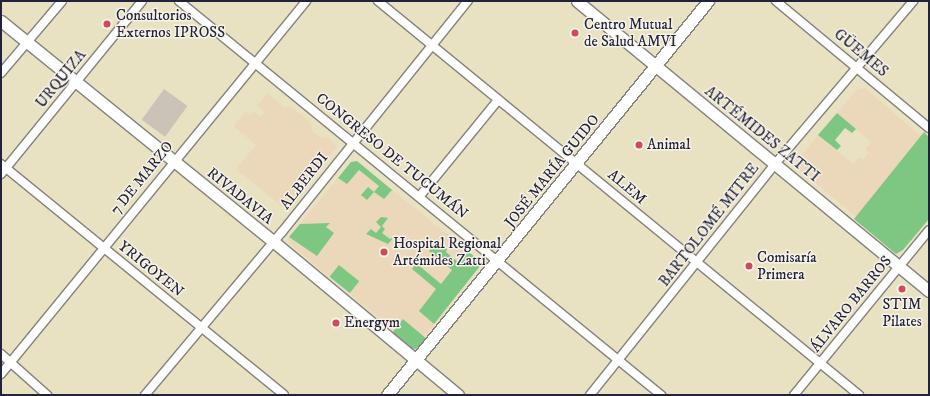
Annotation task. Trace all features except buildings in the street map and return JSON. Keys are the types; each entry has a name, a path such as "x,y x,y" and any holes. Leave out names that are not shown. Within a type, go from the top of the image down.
{"main road":[{"name":"ARTÉMIDES ZATTI","path":"577,1 929,291"},
{"name":"JOSÉ MARÍA GUIDO","path":"388,395 708,1"},
{"name":"RIVADAVIA","path":"1,21 274,242 458,395"}],"street":[{"path":"1,73 62,1"},
{"name":"URQUIZA","path":"3,169 142,1"},
{"name":"CONGRESO DE TUCUMÁN","path":"179,1 661,395"},
{"name":"7 DE MARZO","path":"1,374 306,1"},
{"name":"ALEM","path":"378,1 697,264 859,395"},
{"name":"ALBERDI","path":"145,395 200,327 274,242 468,1"},
{"name":"GÜEMES","path":"776,1 929,128"},
{"name":"BARTOLOMÉ MITRE","path":"590,395 697,264 775,164 913,1"},
{"path":"419,197 498,100"},
{"name":"YRIGOYEN","path":"3,169 104,248 284,395"},
{"name":"ÁLVARO BARROS","path":"794,395 929,230"},
{"path":"1,354 47,395"}],"shaded area":[{"path":"865,88 921,136 856,217 796,167 796,162 818,135 853,164 859,157 863,160 869,153 865,149 871,142 837,113 857,89"},
{"path":"164,89 187,106 165,137 142,120"},
{"path":"267,93 285,108 290,106 303,116 311,123 313,132 322,138 328,137 337,147 285,209 236,169 256,145 233,126 246,111 250,115 253,111 261,117 264,112 257,106"},
{"name":"Hospital Regional Artémides Zatti","path":"357,161 480,261 480,266 425,336 403,319 394,331 289,243 288,238 351,162"}],"green space":[{"path":"837,113 856,129 852,133 845,128 835,140 841,146 837,150 818,135"},
{"path":"924,132 929,137 929,219 903,250 896,254 854,219"},
{"path":"357,161 392,190 384,199 374,192 379,186 359,170 347,184 338,178 351,162"},
{"path":"368,187 374,192 367,200 361,195"},
{"path":"381,217 388,218 382,226 385,229 382,233 390,239 394,237 388,244 366,234 371,229 376,233 381,227 376,222"},
{"path":"330,223 326,227 334,233 317,256 289,237 300,224"},
{"path":"444,232 480,261 480,266 434,324 419,311 436,289 412,269 416,263 441,284 452,270 429,251 437,241 447,249 446,252 459,263 467,253"},
{"path":"339,265 359,281 350,293 330,277"},
{"path":"403,319 427,339 416,349 409,348 392,333"}],"place":[{"name":"Consultorios Externos IPROSS","path":"107,24"},
{"name":"Centro Mutual de Salud AMVI","path":"575,33"},
{"name":"Animal","path":"639,145"},
{"name":"Hospital Regional Artémides Zatti","path":"384,252"},
{"name":"Comisaría Primera","path":"749,266"},
{"name":"STIM Pilates","path":"902,289"},
{"name":"Energym","path":"336,323"}]}
